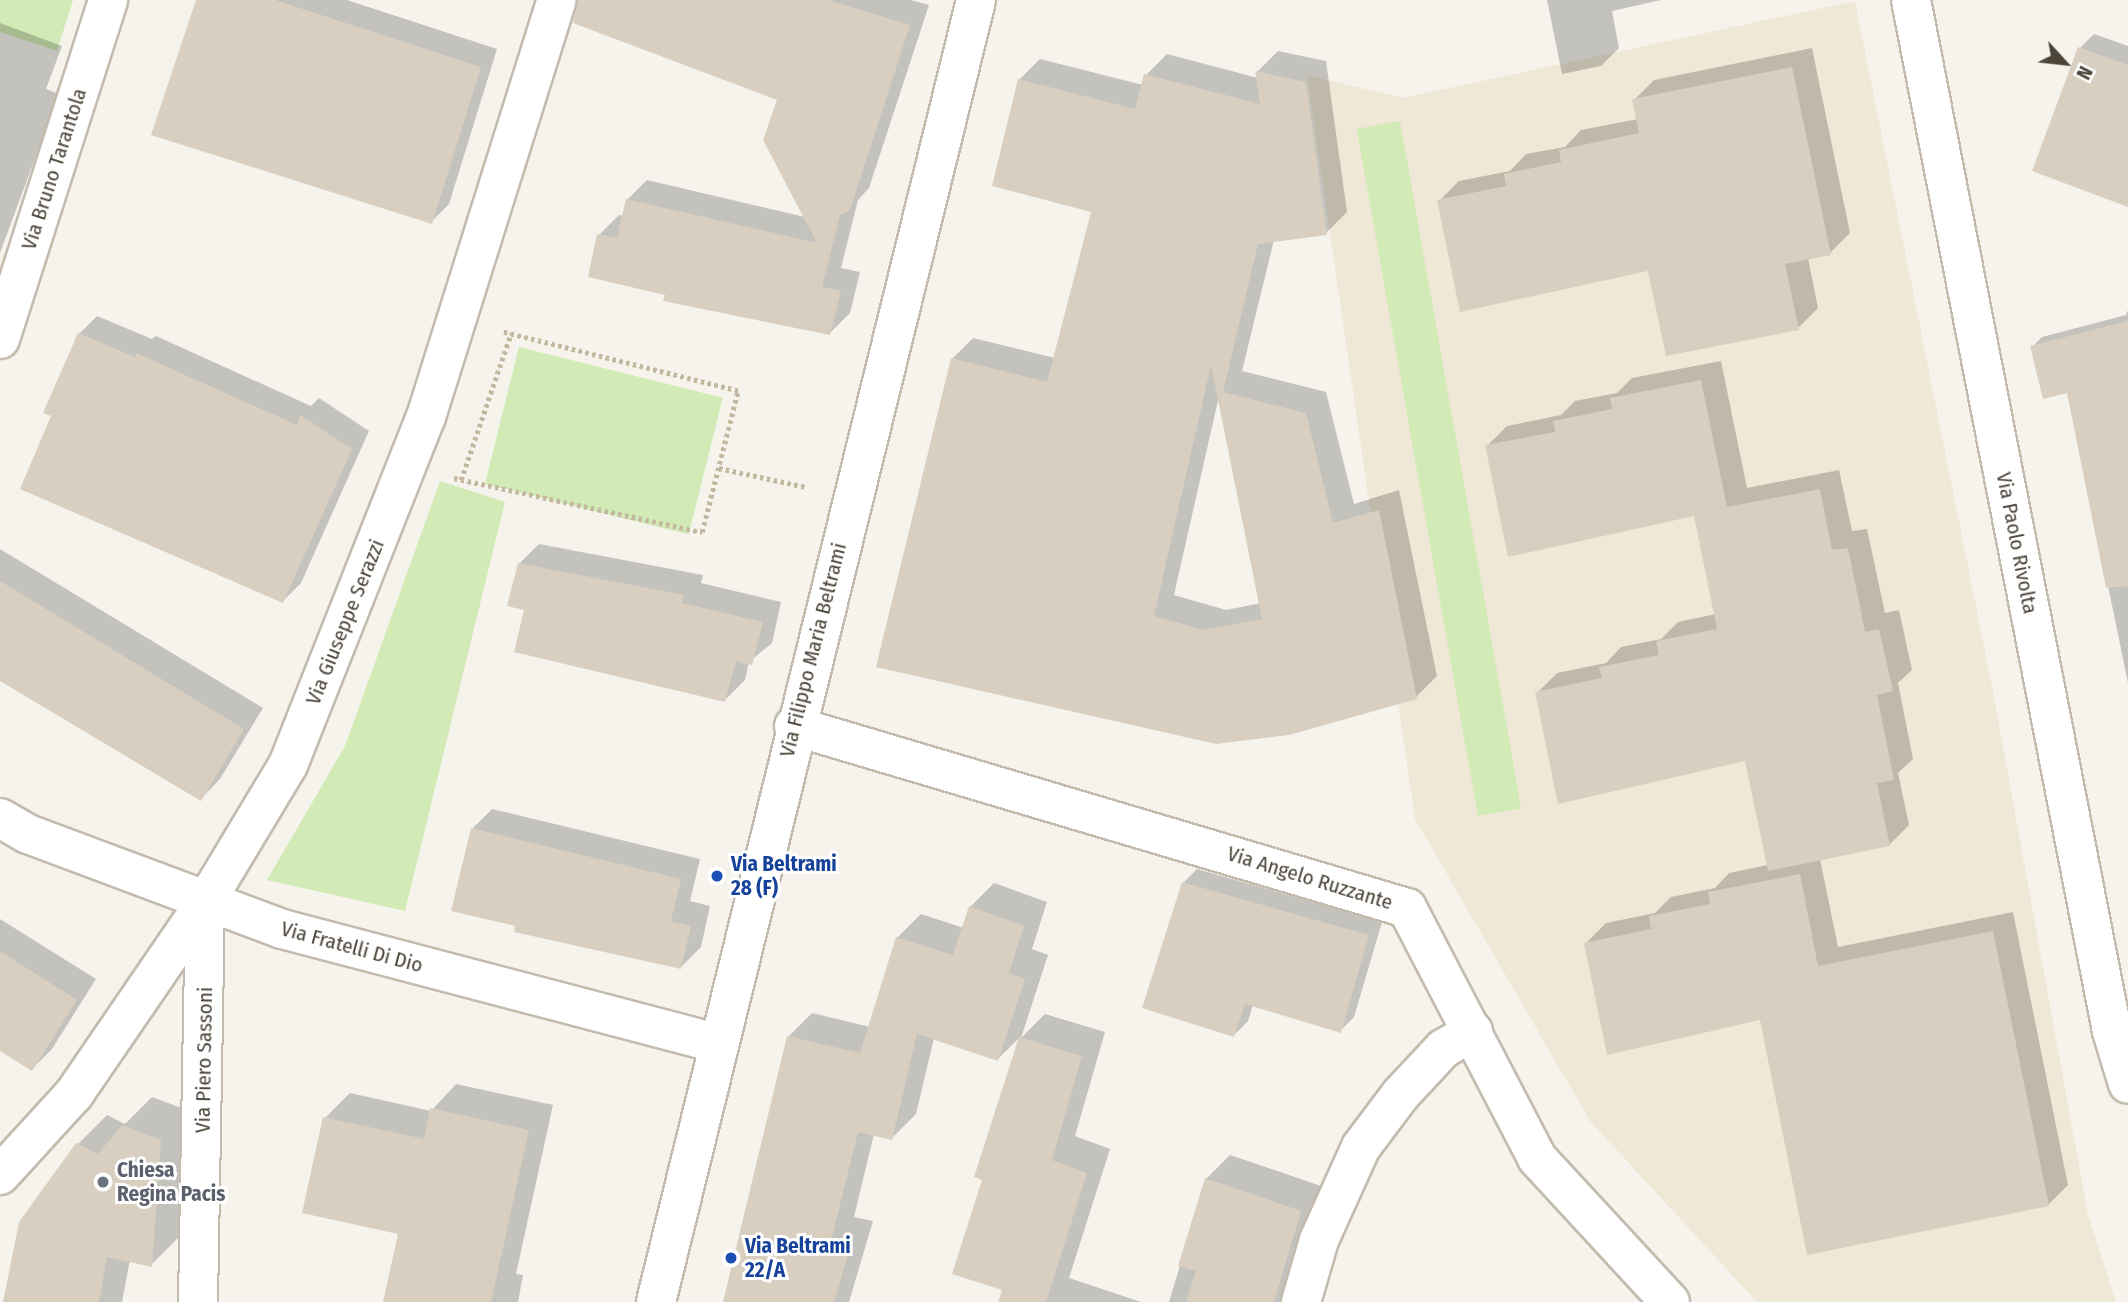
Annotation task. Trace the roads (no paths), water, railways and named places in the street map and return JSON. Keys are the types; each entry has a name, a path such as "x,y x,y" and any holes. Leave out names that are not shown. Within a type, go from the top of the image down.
{"street":[{"name":"Via Bruno Tarantola","path":"0,339 108,0"},
{"name":"Via Giuseppe Serazzi","path":"0,1175 74,1094 205,903 288,765 426,417 557,0"},
{"name":"Via Filippo Maria Beltrami","path":"656,1302 716,1043 976,0"},
{"name":"Via Paolo Rivolta","path":"1911,0 2112,1031 2128,1084"},
{"name":"Via Angelo Ruzzante","path":"794,726 1407,908 1537,1158 1670,1302"},
{"name":"Via Fratelli Di Dio","path":"0,818 28,834 205,903 282,929 716,1043"},
{"name":"Via Piero Sassoni","path":"198,1302 205,903"},
{"path":"1301,1302 1319,1240 1361,1147 1401,1094 1443,1049 1473,1031"}],"place":[{"name":"Via Beltrami 28 (F)","path":"717,876"},
{"name":"Chiesa Regina Pacis","path":"103,1182"},
{"name":"Via Beltrami 22/A","path":"731,1258"}]}
